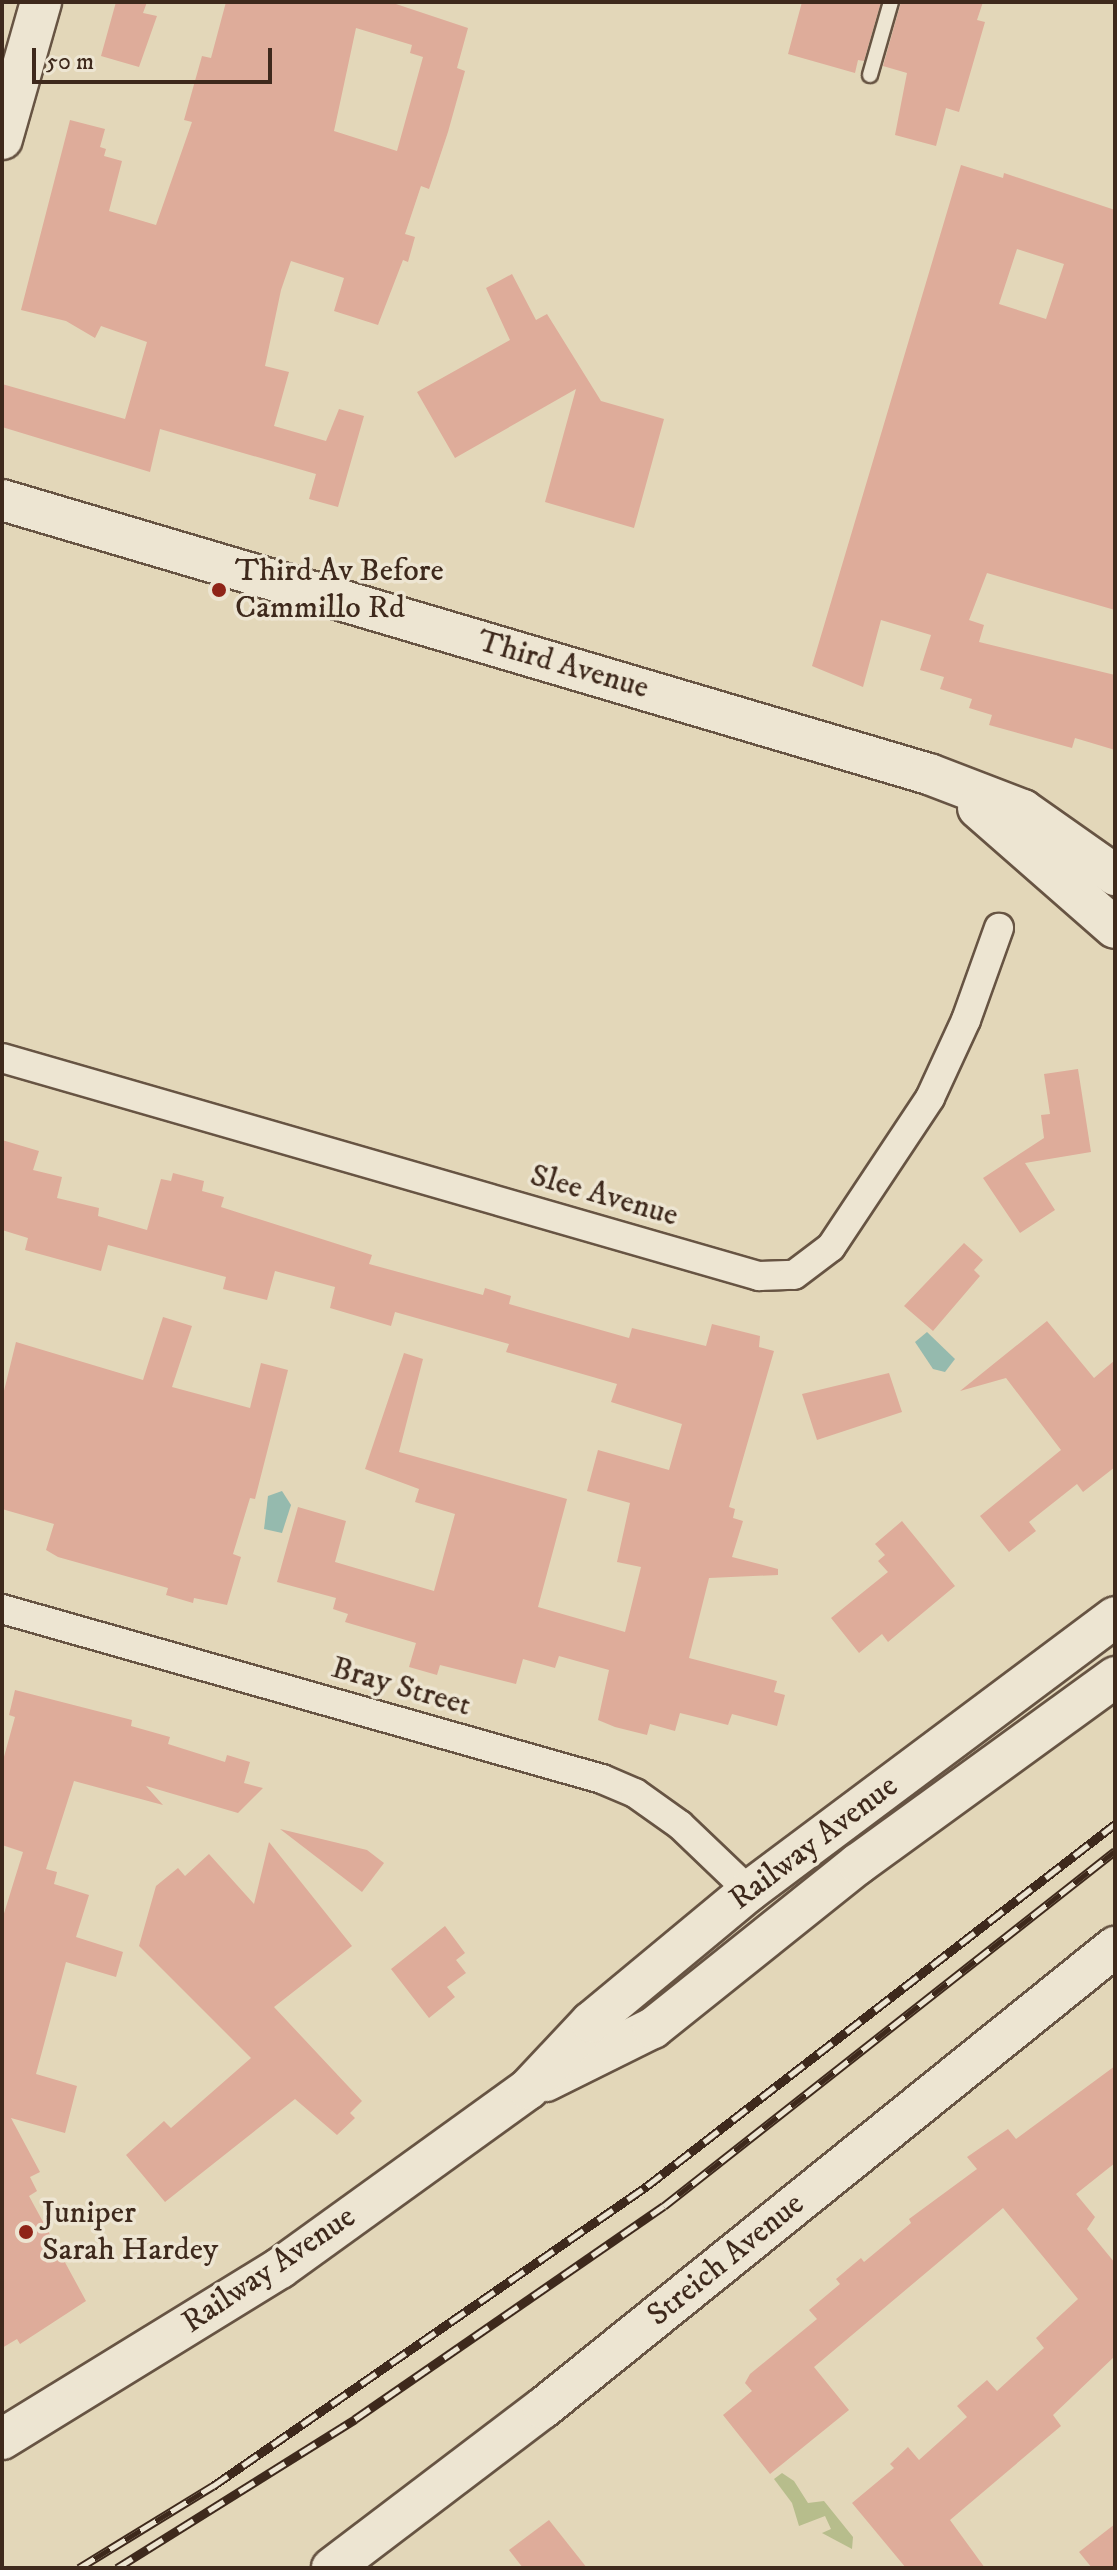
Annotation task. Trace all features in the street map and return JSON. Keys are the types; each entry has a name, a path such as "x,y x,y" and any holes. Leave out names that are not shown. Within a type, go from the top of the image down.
{"main road":[{"path":"2,139 41,2"},
{"name":"Third Avenue","path":"5,505 929,774 1023,810 1115,875"},
{"name":"Third Avenue","path":"929,774 1003,825 1115,928"},
{"name":"Railway Avenue","path":"528,2089 591,2022 749,1891 1115,1617"},
{"name":"Railway Avenue","path":"2,2439 280,2268 528,2089 653,2028 858,1864 1115,1677"},
{"name":"Streich Avenue","path":"332,2568 543,2408 1115,1947"}],"street":[{"name":"Slee Avenue","path":"2,1058 759,1276 794,1275 831,1247 930,1098 966,1020 999,928"},
{"name":"Bray Street","path":"2,1609 602,1779 635,1793 680,1825 749,1891"}],"lane":[{"path":"870,75 891,2"}],"green space":[{"path":"782,2473 794,2481 808,2503 824,2501 853,2537 852,2549 822,2533 831,2529 825,2516 799,2526 792,2503 774,2479"}],"water":[{"path":"927,1332 955,1359 945,1372 933,1369 915,1342"},
{"path":"282,1491 291,1505 282,1533 264,1529 268,1496"}],"building":[{"path":"116,2 147,2 143,13 157,16 139,67 101,56"},
{"path":"226,2 390,2 468,28 457,68 465,71 448,132 429,189 421,186 405,234 415,237 408,262 403,260 378,325 334,311 344,278 291,261 281,290 265,366 289,372 274,426 326,441 339,409 364,416 338,507 309,499 316,474 160,429 150,472 2,427 2,384 125,419 147,342 101,326 95,338 66,321 21,310 70,120 105,129 100,147 106,149 104,156 122,161 109,211 156,225 192,122 184,120 202,56 211,58","holes":["356,28 412,45 410,53 423,57 397,151 334,131"]},
{"path":"802,2 881,2 864,61 858,60 855,73 788,54"},
{"path":"901,2 983,2 977,20 985,22 959,112 946,108 936,146 895,135 907,73 883,66"},
{"path":"961,165 1003,178 1004,173 1115,210 1115,610 987,573 969,620 984,625 979,642 1115,675 1115,750 1075,738 1072,748 989,725 992,715 969,708 972,699 940,689 944,677 920,670 931,635 881,620 863,687 812,666","holes":["1017,249 1064,264 1046,319 999,304"]},
{"path":"512,274 536,320 547,314 601,401 664,419 634,528 545,502 576,389 455,458 417,392 510,340 486,288"},
{"path":"1078,1069 1091,1152 1025,1163 1055,1210 1020,1233 983,1178 1044,1138 1041,1115 1050,1114 1044,1074"},
{"path":"2,1140 39,1151 33,1170 62,1177 57,1198 99,1208 98,1216 147,1230 161,1179 171,1181 173,1173 204,1181 202,1191 224,1197 221,1207 372,1255 369,1264 483,1295 485,1288 511,1296 509,1304 629,1338 632,1328 706,1346 712,1324 760,1336 759,1347 774,1351 729,1507 735,1509 733,1518 743,1521 732,1557 778,1569 778,1575 709,1578 689,1658 777,1681 774,1692 785,1695 777,1726 732,1714 728,1725 680,1713 675,1731 650,1724 647,1735 615,1727 598,1720 609,1670 559,1656 555,1668 523,1659 516,1684 440,1665 437,1675 409,1667 416,1643 345,1622 348,1614 333,1609 336,1598 277,1582 298,1507 346,1521 335,1562 434,1591 455,1514 415,1502 419,1489 365,1469 404,1353 423,1359 399,1452 567,1499 538,1607 625,1632 641,1567 617,1562 630,1503 587,1491 598,1450 669,1470 682,1424 611,1402 617,1384 506,1352 509,1344 395,1312 391,1326 330,1308 335,1287 275,1271 267,1300 223,1289 226,1277 108,1245 101,1271 25,1250 28,1238 2,1230"},
{"path":"964,1243 983,1260 974,1270 980,1276 933,1331 904,1306"},
{"path":"163,1317 192,1326 172,1387 250,1408 261,1363 288,1370 255,1499 250,1498 233,1554 241,1557 227,1605 194,1598 193,1603 166,1595 168,1588 58,1557 46,1550 54,1524 2,1509 2,1399 16,1342 143,1380"},
{"path":"1047,1321 1094,1378 1115,1360 1115,1467 1083,1492 1077,1484 1029,1522 1036,1531 1009,1552 980,1516 1061,1450 1006,1378 960,1391"},
{"path":"889,1373 902,1412 817,1440 802,1394"},
{"path":"902,1521 955,1586 888,1642 882,1634 859,1653 831,1618 888,1572 878,1561 885,1555 875,1544"},
{"path":"15,1690 132,1720 131,1726 170,1737 168,1744 225,1762 227,1755 250,1762 244,1783 263,1788 238,1813 146,1786 163,1805 74,1781 46,1869 57,1872 54,1884 89,1895 76,1937 123,1952 116,1977 66,1962 36,2074 77,2086 65,2133 11,2118 40,2172 30,2177 37,2191 29,2196 86,2301 20,2344 17,2339 2,2348 2,1920 23,1852 2,1845 2,1764 15,1717 9,1715"},
{"path":"280,1829 367,1850 384,1863 362,1892"},
{"path":"269,1842 352,1946 274,2007 362,2101 350,2113 355,2118 337,2135 295,2099 165,2202 126,2155 164,2121 171,2128 251,2058 139,1946 156,1886 178,1868 185,1876 209,1854 254,1904"},
{"path":"445,1926 465,1953 456,1960 466,1973 447,1987 455,1997 429,2018 391,1969"},
{"path":"1115,2066 1115,2163 1076,2194 1095,2217 1087,2229 1115,2263 1115,2356 1053,2415 1061,2426 950,2520 985,2568 906,2568 852,2503 894,2468 890,2464 908,2447 919,2460 967,2417 957,2406 987,2380 997,2391 1044,2348 1036,2338 1078,2299 1003,2208 814,2367 849,2410 770,2474 723,2415 752,2391 745,2383 750,2374 817,2319 809,2310 840,2284 836,2279 861,2258 864,2262 911,2223 909,2219 977,2169 967,2157 1008,2129 1016,2139"},
{"path":"549,2520 587,2568 523,2568 509,2550"},
{"path":"1115,2524 1115,2568 1092,2568 1079,2552"}],"railway":[{"path":"79,2568 213,2486 647,2186 1115,1824"},
{"path":"117,2568 355,2419 664,2206 1115,1851"}],"place":[{"name":"Third Av Before Cammillo Rd","path":"219,590"},
{"name":"Juniper Sarah Hardey","path":"26,2232"}]}
